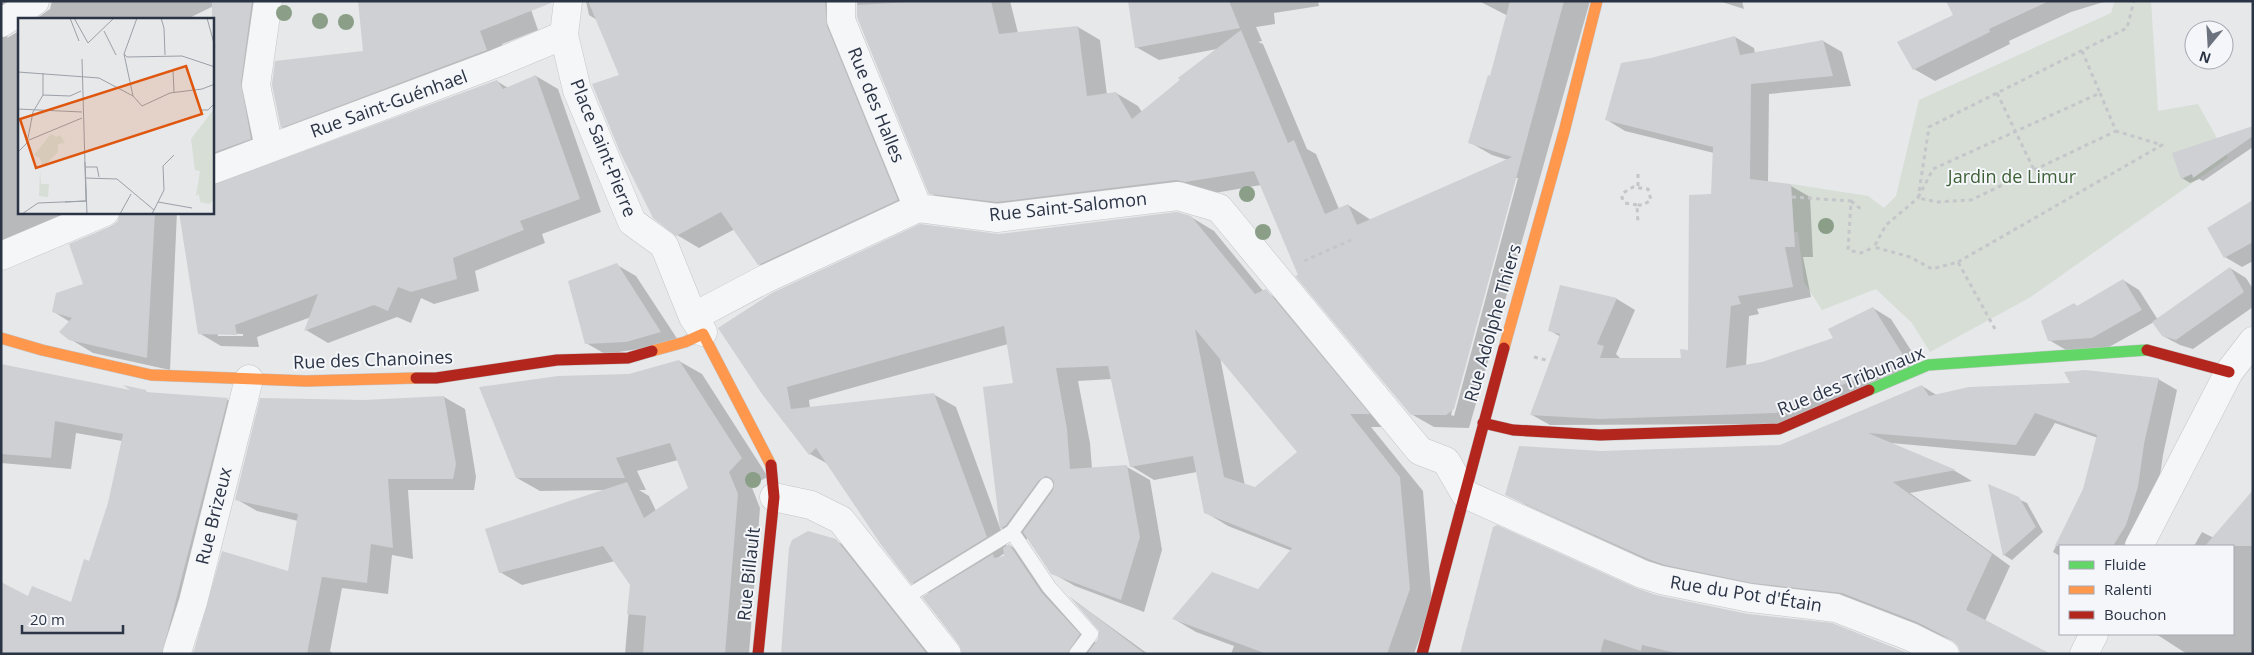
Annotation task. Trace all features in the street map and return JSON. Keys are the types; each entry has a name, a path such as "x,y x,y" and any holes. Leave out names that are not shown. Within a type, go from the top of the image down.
{"street":[{"path":"1,23 35,1"},
{"path":"268,1 256,85 269,148"},
{"name":"Rue des Halles","path":"841,1 841,20 918,208"},
{"name":"Rue Adolphe Thiers","path":"1422,654 1483,423 1564,132 1597,1"},
{"name":"Place Saint-Pierre","path":"568,4 564,35 577,90 632,222 664,246 698,326"},
{"name":"Rue Saint-Guénhael","path":"214,169 497,63 564,35"},
{"name":"Rue Saint-Salomon","path":"918,208 997,218 1178,196 1219,208 1274,274"},
{"path":"698,326 765,279 918,208"},
{"path":"1,256 99,214"},
{"path":"1274,274 1420,452 1446,461 1465,494"},
{"name":"Rue des Chanoines","path":"1,338 42,350 151,375 249,379 436,378 557,360 628,358 685,342 698,326"},
{"name":"Rue Billault","path":"698,326 772,462 774,497 758,654"},
{"path":"2140,545 2229,372 2253,340"},
{"name":"Rue des Tribunaux","path":"1483,423 1513,430 1600,435 1779,429 1928,365 2011,361 2152,350 2229,372"},
{"name":"Rue Brizeux","path":"177,652 193,602 249,379"},
{"name":"Rue du Pot d'Étain","path":"1465,494 1651,577 1750,598 1836,608 1894,630 1945,654"},
{"path":"774,497 811,504 841,520 947,654"},
{"path":"2084,654 2094,635"}],"lane":[{"path":"903,599 1012,532 1046,485"},
{"path":"1012,532 1049,587 1091,634 1076,654"}],"path":[{"path":"1918,198 1930,127 2127,28 2134,1"},
{"path":"2082,51 2116,131"},
{"path":"1998,92 2034,170"},
{"path":"1851,201 1848,250 1861,253 1874,247 1886,225 1918,198 1933,169 2100,93"},
{"path":"1874,247 1910,257 1932,269 1958,262 2162,145 2116,131 1971,200 1938,202 1918,198"},
{"path":"1638,174 1638,187"},
{"path":"1638,187 1648,189 1651,200 1643,205 1625,203 1622,198 1627,189 1638,187"},
{"path":"1792,197 1851,201 1862,210"},
{"path":"1637,205 1638,223"},
{"path":"1274,274 1352,240"},
{"path":"1958,262 2011,361"},
{"path":"1533,357 1546,360"}],"green space":[{"name":"Jardin de Limur","path":"2115,1 2151,1 2158,111 2198,104 2228,158 2029,298 1930,352 1912,323 1876,289 1822,310 1804,282 1798,232 1794,232 1791,184 1868,196 1884,208 1896,196 1919,100 2111,13"}],"building":[{"path":"212,1 252,1 241,83 251,139 214,152 214,18 212,18"},
{"path":"358,1 551,1 551,3 480,31 487,50 281,128 272,85 275,61 363,51"},
{"path":"588,1 825,1 827,26 898,200 758,265 721,212 676,236 653,218 620,152 592,84 619,75"},
{"path":"926,1 991,1 999,34 1078,26 1087,96 1116,92 1132,119 1180,80 1178,78 1241,30 1288,143 1294,140 1325,214 1348,204 1357,225 1512,157 1468,143 1488,75 1490,76 1510,1 1564,1 1454,409 1446,415 1411,415 1295,276 1298,275 1254,171 1185,182 1176,180 997,202 929,194 857,17 857,5"},
{"path":"1128,1 1229,1 1240,28 1135,48"},
{"path":"1946,1 2049,1 1989,29 1990,32 1913,70 1897,42 1953,15"},
{"path":"1735,36 1740,55 1823,40 1833,76 1751,84 1750,179 1791,184 1795,247 1785,247 1793,287 1738,296 1741,304 1731,306 1726,368 1762,362 1833,338 1828,329 1873,307 1905,358 1776,413 1600,419 1530,415 1560,334 1548,331 1560,285 1617,298 1597,344 1604,346 1600,358 1681,358 1680,349 1688,350 1689,195 1711,194 1713,147 1605,120 1621,63 1651,58"},
{"path":"536,75 580,199 520,221 524,230 453,258 457,279 411,292 398,287 388,311 374,305 304,331 318,294 235,325 237,335 198,334 179,214 214,214 214,184 497,80 503,89"},
{"path":"2253,126 2253,136 2193,178 2192,174 2181,179 2172,153"},
{"path":"2253,200 2253,242 2224,258 2207,228"},
{"path":"1177,212 1191,216 1255,294 1266,289 1370,414 1350,414 1400,477 1410,589 1387,654 1267,654 1172,619 1212,572 1258,589 1292,548 1204,513 1193,456 1130,467 1108,366 1056,368 1067,429 1070,469 1127,465 1140,537 1121,600 1051,574 1023,532 1053,490 1054,482 1051,478 1046,476 1039,480 1006,525 1000,529 983,387 1013,383 1004,326 787,387 791,409 934,393 987,537 911,584 882,546 816,448 809,455 762,394 718,328 772,293 920,224 999,234","holes":["1195,329 1297,452 1255,487 1224,477"]},
{"path":"120,214 155,214 147,358 69,340 59,332 72,318 52,312 56,293 83,284 69,244 112,226 118,221"},
{"path":"617,263 661,332 626,342 585,344 568,281"},
{"path":"2230,267 2244,292 2176,340 2162,336 2152,322"},
{"path":"2123,279 2142,310 2092,338 2048,341 2041,321 2074,303 2077,306"},
{"path":"679,360 742,458 729,472 738,494 725,654 643,654 646,616 627,614 630,585 603,546 499,573 485,529 627,482 644,518 688,488 670,443 616,458 625,478 516,478 479,387 558,376 629,374"},
{"path":"1,364 130,390 123,385 146,390 146,392 228,398 162,654 1,654 1,582 28,596 32,586 71,602 84,559 89,561 108,503 123,434 55,421 51,458 1,454"},
{"path":"2085,370 2159,378 2144,444 2138,487 2126,525 2114,545 2055,546 2083,489 2097,435 2035,413 2016,445 1868,433 1956,470 1893,482 1992,554 1966,610 2051,654 1961,654 1958,646 1952,640 1917,622 1842,593 1752,583 1665,565 1505,495 1519,446 1601,451 1780,445 1922,385 1929,396 1969,387 2070,383 2064,372"},
{"path":"444,396 456,464 453,479 388,479 393,548 371,544 367,583 322,577 307,654 193,654 222,551 288,571 298,514 235,500 260,398 364,400"},
{"path":"1988,484 2019,497 2036,527 2003,556"},
{"path":"2253,490 2253,546 2206,545"},
{"path":"1497,525 1636,588 1656,595 1748,614 1832,623 1910,654 1680,654 1642,645 1641,651 1604,639 1600,654 1460,654 1493,527"},
{"path":"808,531 836,539 927,654 781,654 789,548 792,540"},
{"path":"1009,544 1042,593 1080,634 1067,654 962,654 959,644 922,597 993,554 994,558 1004,556 1003,548"},
{"path":"1069,596 1145,654 1087,654 1098,639 1099,631"}],"traffic: fast":[{"path":"1869,390 1928,365 2147,350"}],"traffic: slow":[{"path":"1504,348 1564,132 1597,1"},
{"path":"652,351 685,342 703,334 771,465"},
{"path":"1,338 42,350 151,375 306,381 416,378"}],"traffic: jam":[{"path":"1422,654 1504,348"},
{"path":"2147,350 2229,372"},
{"path":"416,378 436,378 557,360 628,358 652,351"},
{"path":"1483,423 1513,430 1600,435 1779,429 1869,390"},
{"path":"758,654 774,497 771,465"}]}
